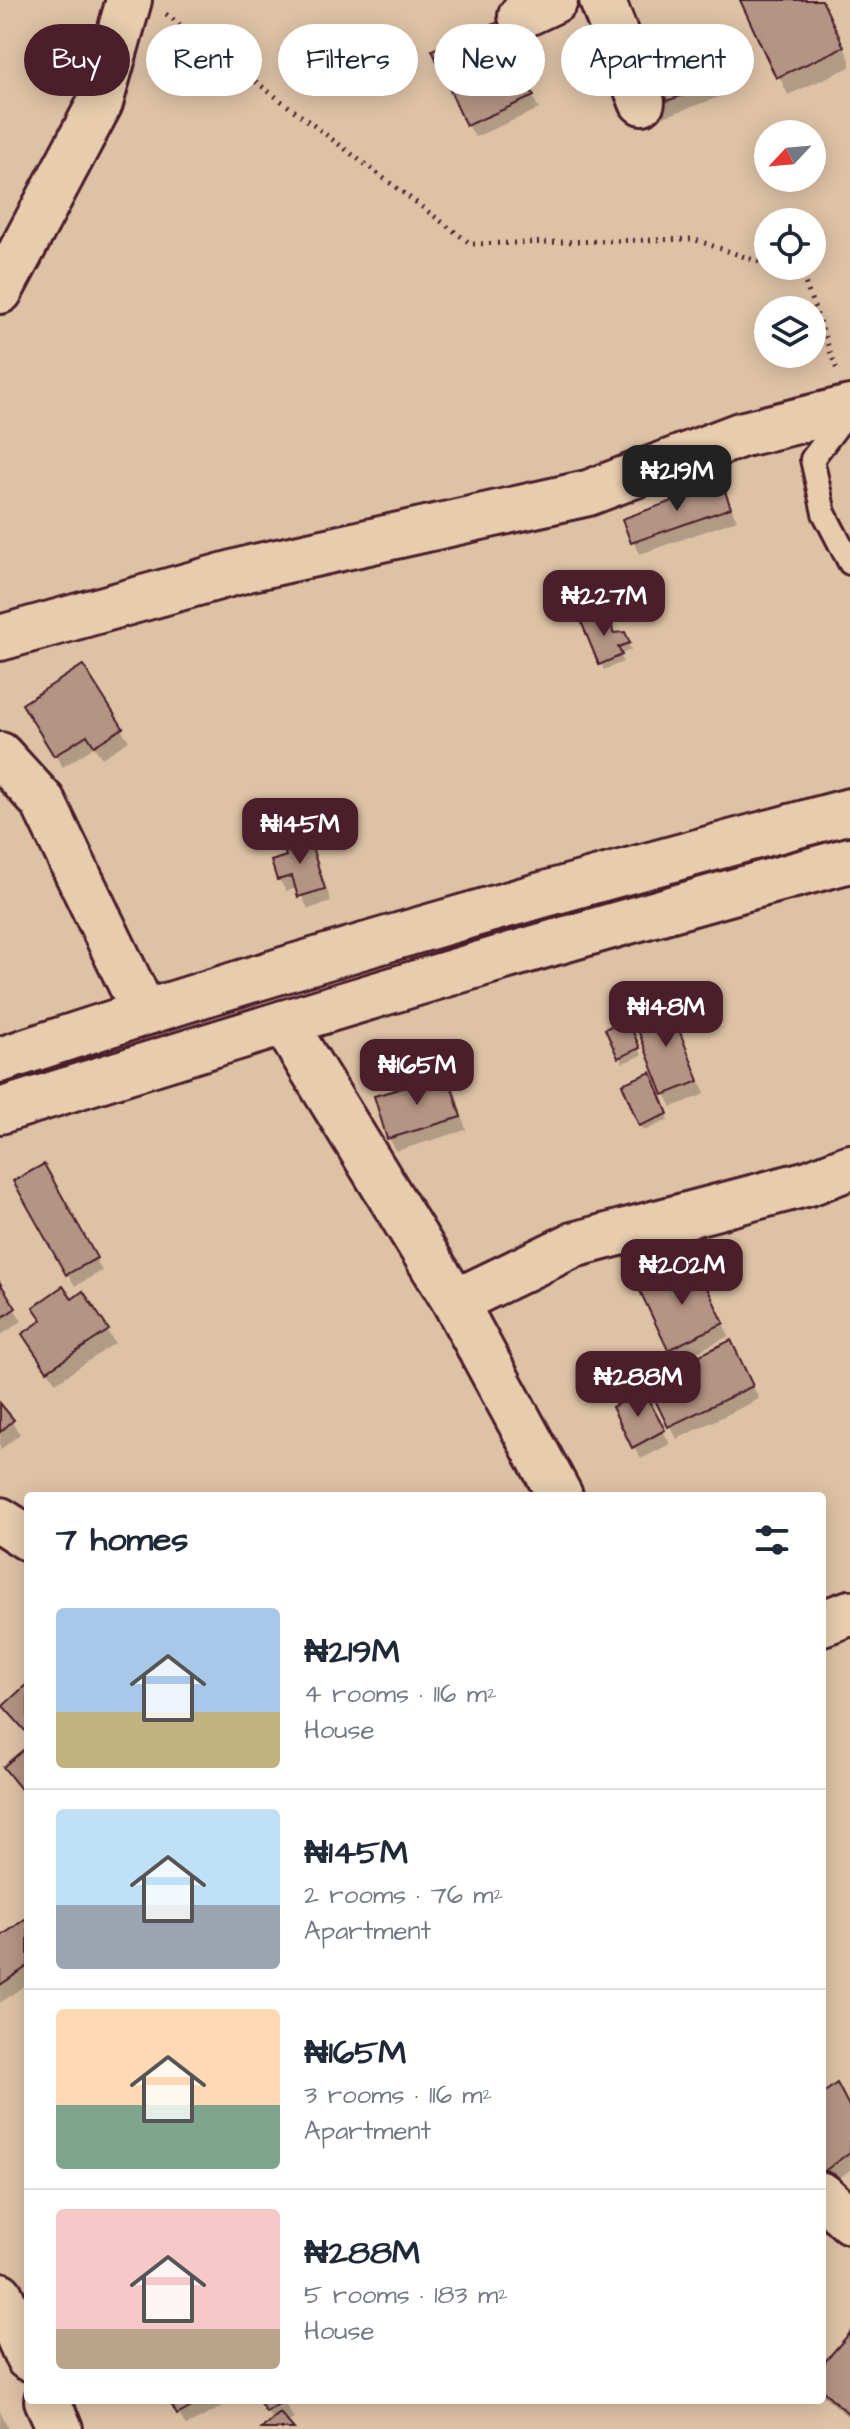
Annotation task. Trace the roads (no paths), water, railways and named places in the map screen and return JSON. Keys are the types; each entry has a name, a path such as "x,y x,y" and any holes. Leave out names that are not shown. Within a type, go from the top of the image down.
{"street":[{"path":"602,0 642,102"},
{"path":"0,291 100,103 144,5"},
{"path":"0,638 251,568 588,493 846,397"},
{"path":"0,755 43,802 144,1012"},
{"path":"0,1060 144,1012 654,864 850,811"},
{"path":"0,1111 651,913 850,860"},
{"path":"284,1023 455,1302 558,1492"},
{"path":"455,1302 573,1245 809,1183 850,1167"},
{"path":"0,1520 24,1535"},
{"path":"826,1622 850,1613"},
{"path":"0,2295 24,2349"},
{"path":"49,2404 60,2429"}],"lane":[{"path":"846,397 812,459 824,513 850,563"}]}
